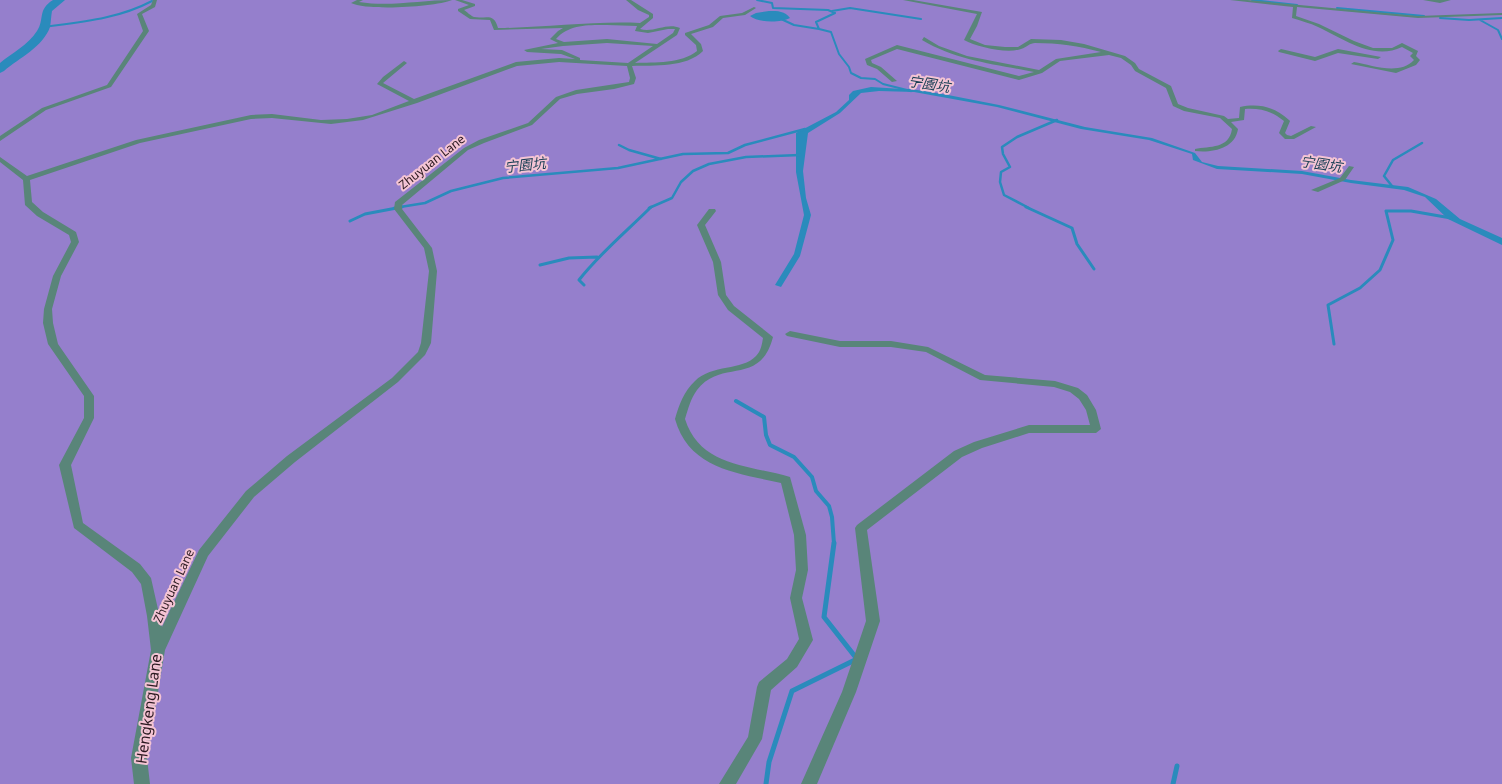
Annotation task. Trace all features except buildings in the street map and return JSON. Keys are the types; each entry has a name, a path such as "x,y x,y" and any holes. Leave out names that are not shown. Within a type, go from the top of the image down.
{"street":[{"path":"0,138 44,109 109,86 146,31 139,14 153,6 155,0"},
{"path":"361,0 354,3 363,5 421,4 450,0"},
{"path":"457,0 473,5 460,10 472,18 491,19 494,21 496,29 526,30 549,26 570,27 590,24 641,25"},
{"path":"628,0 651,14 651,17 637,30 644,33 668,26 678,28 675,34 657,44 629,65"},
{"path":"905,0 980,13 967,40 984,46 1012,49 1031,41 1049,41 1110,53 1130,61 1138,70 1169,87 1176,105 1186,110 1222,117 1235,129 1235,135 1228,145 1215,149 1197,150"},
{"path":"1232,0 1418,17 1502,14"},
{"path":"1425,0 1449,0"},
{"path":"1295,7 1294,17 1325,28 1332,34 1363,45 1370,50 1389,51"},
{"path":"0,159 26,179 138,141 233,121 264,116 330,122 356,120 387,113 516,64 547,60 629,65 672,61 697,54 700,51 699,45 687,34 711,26 722,18 743,14 754,8"},
{"path":"562,44 553,39 555,35 570,27"},
{"path":"924,39 932,45 972,59 1040,72"},
{"path":"580,61 562,52 527,50 562,44 607,41 657,44"},
{"path":"1281,51 1315,59 1338,51 1375,57 1383,56 1402,45 1412,48 1416,52 1413,56 1417,60 1414,64 1396,71 1354,64"},
{"path":"894,82 879,68 869,64 868,59 897,47 1019,78 1040,72 1058,60 1095,57 1110,53"},
{"path":"404,63 400,68 383,78 380,84 415,102"},
{"name":"Zhuyuan Lane","path":"158,650 203,553 250,494 291,459 383,390 422,354 426,343 433,271 428,248 398,207 451,160 477,143 532,123 556,99 587,90 632,83 633,78 629,65"},
{"path":"1227,121 1242,119 1242,108 1268,108 1279,113 1287,121 1282,133 1285,138 1292,138 1313,128"},
{"path":"1314,190 1343,179 1351,167"},
{"name":"Hengkeng Lane","path":"26,179 28,203 40,214 73,234 75,242 57,276 50,298 48,323 53,344 75,373 89,396 89,418 65,465 78,525 136,568 146,582 154,616 158,650 139,758 142,784"},
{"path":"712,211 701,224 717,262 722,295 731,308 768,337 766,350 754,364 704,378 690,391 680,419 688,440 705,456 730,467 786,480 800,535 802,570 796,598 806,640 792,663 764,687 755,740 727,784"},
{"path":"790,334 840,344 891,344 928,350 983,378 1055,384 1074,390 1083,397 1091,410 1096,429 1029,429 978,445 958,454 861,528 873,621 849,692 809,784"}],"shaded area":[{"path":"0,0 1502,0 1502,784 0,784"}],"water":[{"path":"769,11 784,13 790,18 770,22 758,20 750,16"},
{"path":"871,87 917,90 948,95 999,105 1085,127 1152,138 1195,153 1202,162 1218,166 1302,171 1351,180 1408,187 1436,199 1460,219 1502,238 1502,245 1448,219 1425,197 1404,190 1302,174 1217,169 1193,160 1192,154 1149,140 1081,129 997,107 914,92 879,91 861,93 840,113 808,133 803,171 806,198 811,215 800,256 781,287 775,285 794,254 804,215 796,172 796,133 836,112 849,100 849,95 853,91"}],"waterway":[{"path":"0,69 38,38 44,27 47,11 60,0"},
{"path":"757,0 772,3 773,8 828,10 835,13 816,22 819,29"},
{"path":"1252,0 1297,5"},
{"path":"44,27 113,16 152,1"},
{"path":"832,11 850,8 921,19"},
{"path":"1337,8 1424,16"},
{"path":"1440,18 1469,20 1502,18"},
{"path":"781,19 794,25 819,29"},
{"path":"1480,20 1498,30 1502,39"},
{"path":"819,29 831,32 839,54 849,67 851,73 861,78 875,79 883,84 911,91 909,90"},
{"path":"1029,208 1004,195 1000,182 1001,172 1010,167 1003,154 1002,147 1017,137 1057,120"},
{"name":"宁園坑","path":"660,159 683,154 728,153 745,145 805,129"},
{"path":"1392,186 1384,176 1393,160 1422,143"},
{"path":"619,145 629,150 660,159"},
{"path":"651,207 672,198 681,182 693,171 709,164 746,157 800,155"},
{"name":"宁園坑","path":"394,208 425,203 451,191 503,178 618,168 660,159"},
{"name":"宁園坑","path":"350,221 365,214 402,207"},
{"path":"584,285 579,280 587,270 651,207"},
{"path":"1026,207 1072,228 1077,244 1094,269"},
{"path":"1334,344 1328,305 1360,288 1380,270 1393,240 1386,211 1411,211 1451,218"},
{"path":"540,265 569,258 597,257"},
{"path":"736,401 764,417 766,435 770,445 794,457 812,477 816,491 829,506 832,517 834,543"},
{"path":"766,784 769,762 792,691 857,659 824,617 834,543"},
{"path":"1173,784 1177,766"}]}
